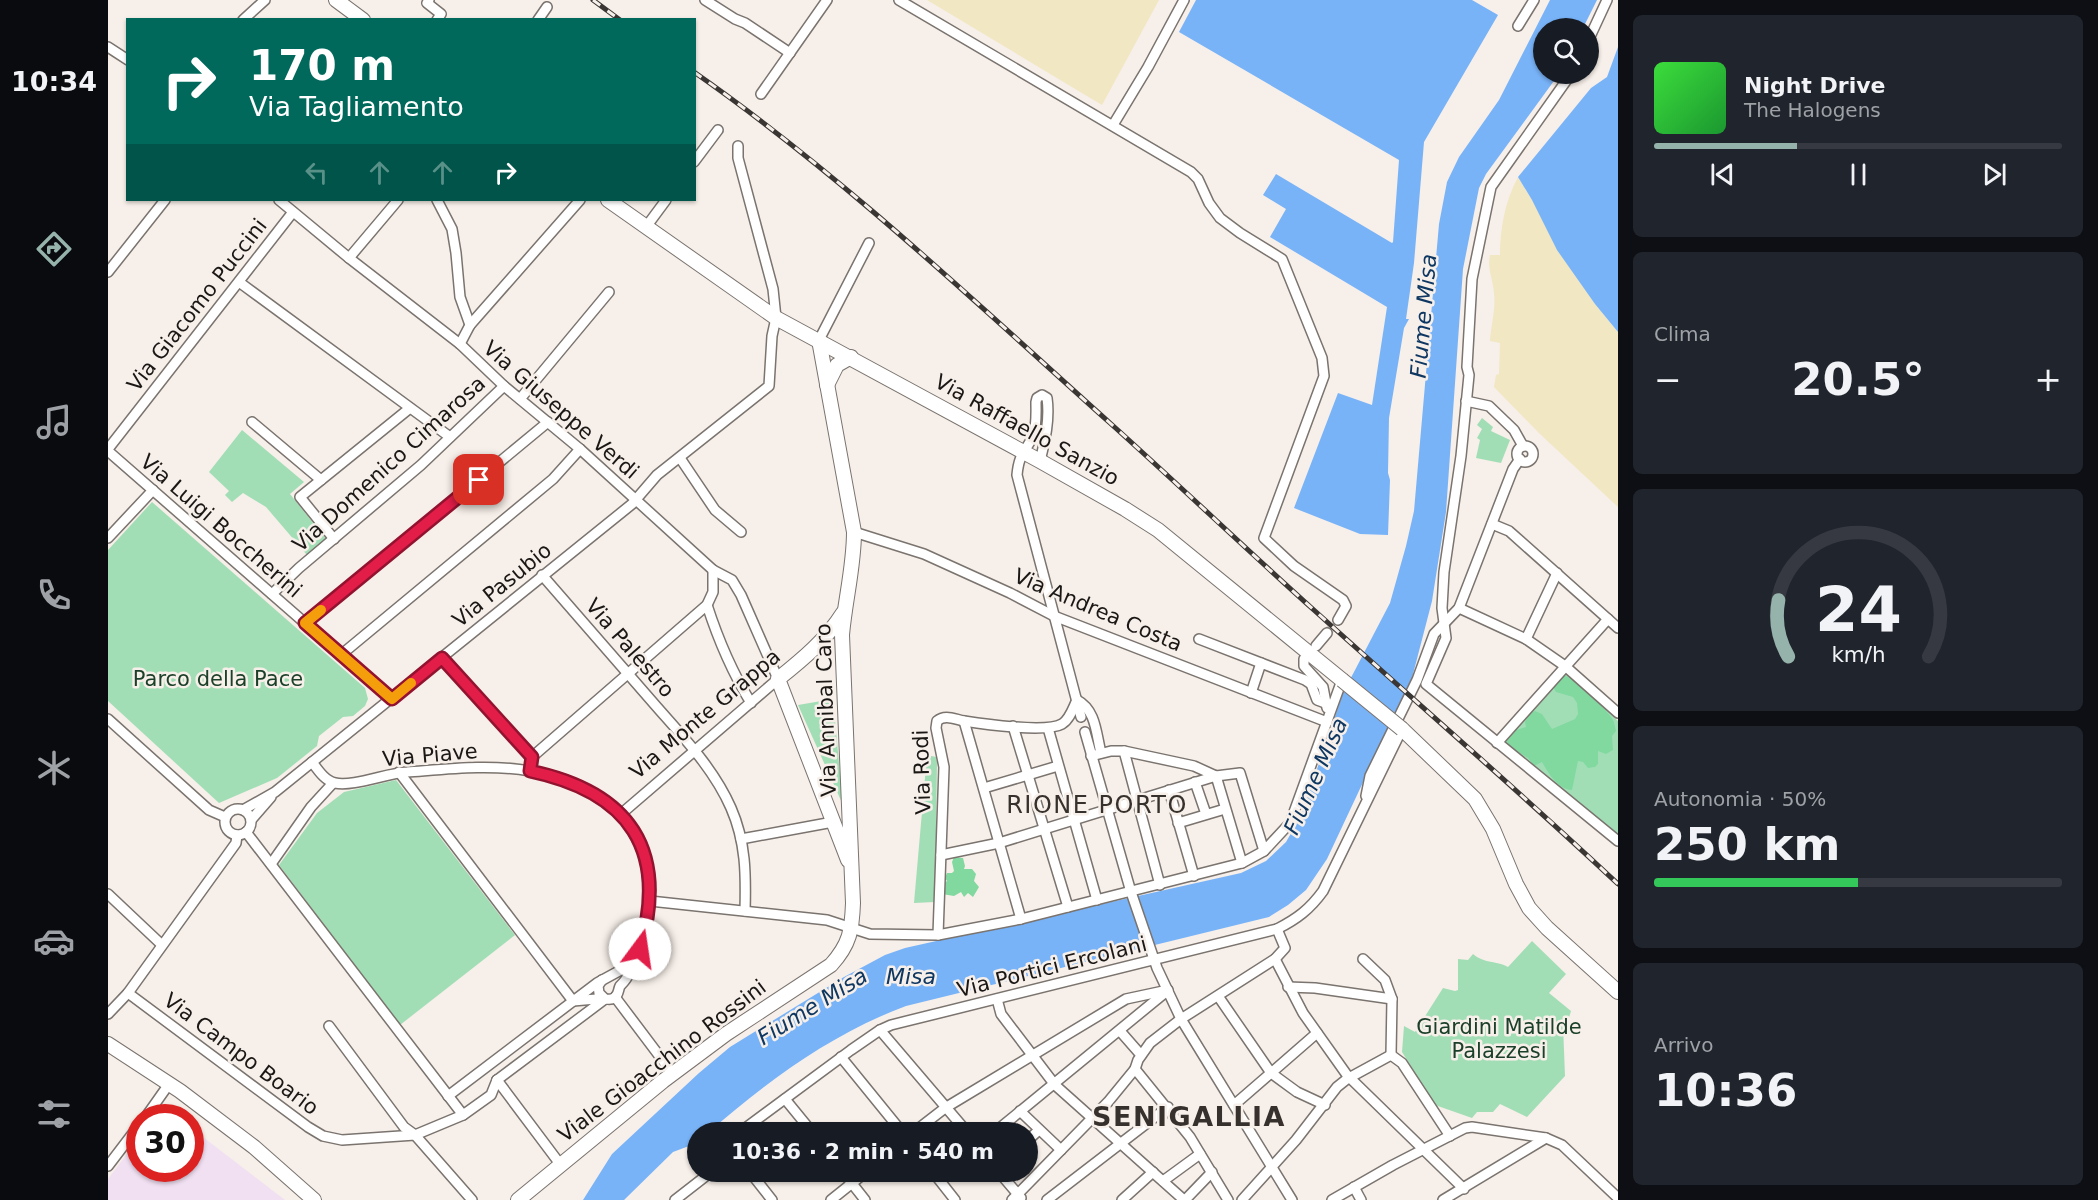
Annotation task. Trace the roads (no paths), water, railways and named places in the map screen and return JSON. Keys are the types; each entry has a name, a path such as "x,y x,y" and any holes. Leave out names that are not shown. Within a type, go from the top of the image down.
{"street":[{"path":"245,18 265,0"},
{"path":"336,0 360,18"},
{"path":"429,0 427,3 441,14 438,18"},
{"path":"705,0 735,20 745,22 790,52"},
{"path":"761,94 827,0"},
{"path":"899,0 1191,172 1220,218 1239,233 1281,259 1322,358 1324,376 1264,538 1294,566 1343,600 1346,606 1338,620"},
{"path":"1113,125 1184,0"},
{"path":"1518,26 1534,0"},
{"path":"1599,18 1607,0"},
{"path":"539,18 547,7"},
{"path":"108,47 126,59"},
{"path":"1564,84 1491,186 1472,279 1461,456 1444,572 1442,608 1446,638 1426,684 1618,841"},
{"path":"696,159 718,130"},
{"path":"738,146 738,158 773,289 776,318"},
{"path":"108,272 164,201"},
{"name":"Via Giuseppe Verdi","path":"280,201 460,344 504,386 580,449 712,570 732,580 741,595 778,679"},
{"path":"349,258 397,201"},
{"path":"438,201 452,229 460,297 470,325"},
{"path":"460,344 470,325 579,201"},
{"name":"Via Raffaello Sanzio","path":"613,201 646,227 776,318 1022,451 1158,530 1402,729 1475,799 1493,829 1516,884 1529,908 1547,928 1618,992"},
{"path":"646,227 665,201"},
{"name":"Via Giacomo Puccini","path":"108,450 293,212"},
{"path":"819,340 869,243"},
{"path":"239,282 450,437"},
{"path":"520,399 609,292"},
{"name":"Via Pasubio","path":"275,792 636,500 657,476 769,386 772,336 776,318"},
{"name":"Via Annibal Caro","path":"819,340 854,532 854,561 844,611 842,660 854,903 852,928"},
{"path":"827,385 837,365 851,357"},
{"name":"Via Domenico Cimarosa","path":"272,594 421,465 504,386"},
{"path":"1040,461 1047,428 1048,403 1042,395 1038,398 1033,435 1022,451 1017,475 1081,717"},
{"path":"1366,801 1366,788 1370,776 1418,680 1434,634 1459,608 1513,469 1520,459 1518,452 1524,446 1514,430 1489,406 1466,401"},
{"path":"334,538 300,498 410,408"},
{"path":"252,422 321,480"},
{"path":"305,623 548,422"},
{"path":"342,654 553,479 580,449"},
{"name":"Via Luigi Boccherini","path":"108,450 392,699"},
{"path":"680,458 715,510 741,532"},
{"path":"108,538 153,490"},
{"path":"1492,524 1509,531 1615,623 1565,666 1497,742"},
{"name":"Via Andrea Costa","path":"854,532 924,554 1010,593 1054,616 1327,722"},
{"path":"530,771 532,757 707,604 713,592 712,570"},
{"path":"1526,639 1557,573"},
{"name":"Via Palestro","path":"542,575 695,751 720,786 732,810 741,840 746,871 745,911"},
{"path":"707,604 736,679 751,703"},
{"path":"1459,608 1526,639 1565,666 1617,712"},
{"name":"Via Monte Grappa","path":"621,814 817,647 832,630 844,611"},
{"path":"1316,646 1327,633"},
{"path":"1199,639 1305,680 1311,684 1317,700 1328,707"},
{"path":"817,647 828,647 836,651 842,660"},
{"path":"442,658 532,757"},
{"path":"650,901 826,920 870,934 938,935 1021,919 1097,900 1132,895 1242,863 1264,851 1290,823 1327,722 1328,707 1323,687 1304,666 1304,659"},
{"path":"1251,693 1261,663"},
{"path":"778,679 852,870"},
{"path":"1328,707 1342,680"},
{"path":"1077,700 1070,716 1063,723 1048,728 1097,900"},
{"path":"1077,700 1091,711 1101,753"},
{"name":"Via Rodi","path":"938,935 944,767 936,728 937,721 944,717 964,721 1048,728"},
{"path":"108,719 209,810 225,817"},
{"path":"964,721 1021,919"},
{"path":"1013,726 1068,907"},
{"path":"1366,801 1402,729"},
{"path":"1085,732 1132,895 1154,960 1181,1019 1292,1200"},
{"path":"1124,751 1160,885"},
{"path":"1091,756 1124,751 1194,766 1216,776 1242,863"},
{"path":"271,864 311,807 333,783 323,776 312,762"},
{"path":"984,788 1058,766"},
{"name":"Via Piave","path":"333,783 343,784 399,772 454,768 510,768 550,775 598,796 621,814 636,833 646,858 650,901 646,927 634,966 619,988 607,997"},
{"path":"399,772 573,1001"},
{"path":"941,855 999,843 1195,782 1240,772 1264,851"},
{"path":"1195,782 1206,814"},
{"path":"1169,790 1194,876"},
{"path":"225,817 231,811 243,810 275,792"},
{"path":"108,1002 128,993 242,834 251,825 251,820 275,792"},
{"name":"Via Portici Ercolani","path":"754,1122 841,1057 891,1025 1277,929 1296,919 1313,905 1323,891 1366,801"},
{"path":"827,807 841,815 846,813 850,805"},
{"path":"1178,823 1226,808"},
{"path":"243,810 251,820"},
{"path":"225,817 227,829 242,834 271,864 464,1115"},
{"path":"741,840 833,822"},
{"path":"108,894 162,945"},
{"name":"Viale Gioacchino Rossini","path":"518,1200 673,1074 741,1023 831,965 844,951 852,928"},
{"path":"1006,1182 1018,1198 1061,1150 1094,1118 1135,1069 1150,1043 1181,1019 1275,959 1285,948 1277,929"},
{"path":"448,1096 573,1001 630,962 640,949"},
{"path":"1275,959 1288,987 1317,1034 1348,1077 1464,1189"},
{"path":"1363,959 1385,980 1392,999 1391,1054"},
{"path":"605,979 614,980 619,988"},
{"path":"605,979 598,989 673,1074"},
{"path":"1288,987 1392,999"},
{"path":"927,1122 945,1108 1126,999 1168,990"},
{"path":"1007,1122 1168,990"},
{"name":"Via Campo Boario","path":"128,993 308,1127 323,1136 342,1140 415,1135 464,1115 491,1095 497,1080 607,997"},
{"path":"1218,996 1271,1073 1297,1092 1325,1105"},
{"path":"573,1001 607,997"},
{"path":"108,1014 119,999"},
{"path":"997,999 1001,1014 1054,1085 1185,1200 1212,1172"},
{"path":"328,1026 404,1127 415,1135 472,1200"},
{"path":"880,1030 958,1122"},
{"path":"1120,1031 1142,1055"},
{"path":"1234,1105 1317,1034"},
{"path":"110,1042 254,1147 314,1200"},
{"path":"1391,1054 1403,1061 1450,1136"},
{"path":"1242,1200 1348,1077 1391,1054"},
{"path":"841,1057 894,1122"},
{"path":"1135,1069 1168,1107 1228,1200"},
{"path":"497,1080 561,1164"},
{"path":"155,1104 169,1084"},
{"path":"785,1099 804,1122"},
{"path":"1047,1200 1168,1107"},
{"path":"1020,1111 1061,1150"},
{"path":"1332,1200 1465,1128 1472,1127 1546,1138 1562,1145 1618,1198"},
{"path":"1443,1200 1546,1138"},
{"path":"108,1166 126,1142"},
{"path":"1163,1181 1200,1154"},
{"path":"1122,1200 1153,1172"},
{"path":"675,1200 698,1182"},
{"path":"758,1182 772,1200"},
{"path":"831,1200 852,1182 865,1200"},
{"path":"941,1182 955,1200"},
{"path":"1354,1187 1361,1200"}],"water":[{"path":"1196,0 1472,0 1498,15 1424,142 1414,263 1406,319 1409,319 1404,328 1389,418 1388,535 1360,534 1294,508 1338,393 1372,405 1387,307 1270,237 1286,209 1263,195 1276,174 1392,243 1399,160 1179,32"},
{"name":"Misa","path":"1550,0 1597,0 1588,18 1541,18"},
{"name":"Misa","path":"1533,33 1533,84 1552,84 1486,174 1479,188 1463,269 1446,512 1432,601 1412,678 1327,859 1306,890 1269,917 906,1006 879,1017 802,1060 721,1122 687,1122 687,1147 673,1152 624,1200 583,1200 612,1154 730,1047 844,977 885,955 905,948 1241,873 1266,861 1286,842 1301,816 1343,693 1390,603 1414,511 1439,224 1447,182 1459,157 1499,100"},
{"path":"1618,47 1618,332 1557,250 1518,177 1591,88 1607,77"}],"tunnel":[{"path":"1327,633 1338,620"}],"railway":[{"path":"593,0 617,18"},
{"path":"696,73 803,154 907,241 1618,884"}],"district":[{"name":"RIONE PORTO","path":"1097,805"},
{"name":"SENIGALLIA","path":"1189,1117"}],"water label":[{"name":"Fiume Misa","path":"1423,316"},
{"name":"Fiume Misa","path":"1315,776"},
{"name":"Fiume Misa","path":"812,1006"}],"park label":[{"name":"Parco della Pace","path":"218,679"},
{"name":"Giardini Matilde Palazzesi","path":"1499,1039"}]}
